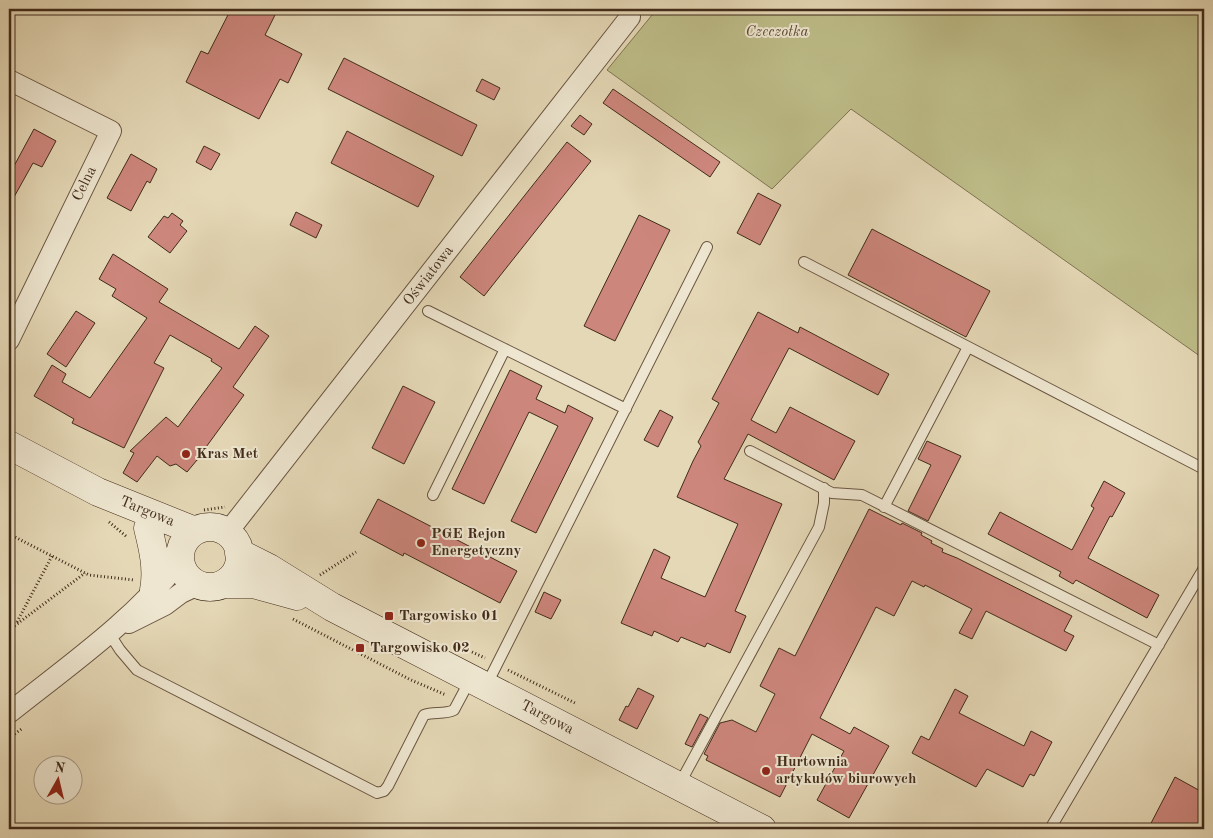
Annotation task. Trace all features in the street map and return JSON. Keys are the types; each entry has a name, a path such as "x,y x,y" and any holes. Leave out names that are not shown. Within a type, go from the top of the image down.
{"street":[{"name":"Oświatowa","path":"233,543 630,17"},
{"name":"Celna","path":"9,80 111,131 9,340"},
{"name":"Targowa","path":"9,446 100,505 140,535 167,540 180,557"},
{"name":"Targowa","path":"100,505 198,521"},
{"path":"9,712 109,633 154,590 180,557 185,541 198,521 203,528 212,528 233,543 238,567 230,580 181,593 165,605 109,633"},
{"path":"140,535 156,578 154,590"},
{"name":"Targowa","path":"233,543 269,568 472,688 679,786 762,829"},
{"path":"180,557 186,575 211,584"},
{"name":"Targowa","path":"211,584 253,584 332,606"}],"lane":[{"path":"109,633 137,670 377,793 384,791 424,715 430,712 449,712 454,710 472,688 626,409 707,247"},
{"path":"804,262 1204,469"},
{"path":"428,311 626,409"},
{"path":"884,507 968,347"},
{"path":"433,494 505,349"},
{"path":"750,451 832,492 862,495 1159,646"},
{"path":"679,786 819,527 823,509 824,488"},
{"path":"1050,829 1204,568"}],"path":[{"path":"100,505 140,535"},
{"path":"198,521 226,506"},
{"path":"9,534 89,575 146,582 154,590"},
{"path":"320,576 356,552"},
{"path":"16,624 52,556"},
{"path":"9,630 85,573"},
{"path":"291,618 411,680 472,688"},
{"path":"9,738 30,722"}],"green space":[{"name":"Czeczotka","path":"657,9 1204,9 1204,359 851,109 772,189 607,70"}],"building":[{"path":"231,9 278,9 265,35 302,54 288,83 280,79 259,119 186,82 201,51 208,54"},
{"path":"344,58 477,125 462,156 328,89"},
{"path":"482,79 500,88 494,100 476,91"},
{"path":"613,89 720,162 710,177 603,103"},
{"path":"580,115 592,124 584,135 571,126"},
{"path":"34,129 56,141 42,167 33,163 9,206 9,164 14,166"},
{"path":"347,131 434,176 418,207 331,163"},
{"path":"567,142 591,161 484,296 460,277"},
{"path":"204,146 220,154 211,170 196,162"},
{"path":"131,154 157,169 150,183 147,181 131,211 107,198"},
{"path":"758,193 781,205 760,245 737,233"},
{"path":"296,212 322,225 316,238 290,225"},
{"path":"172,213 183,221 180,225 187,231 170,253 148,237 164,216 168,218"},
{"path":"639,215 670,230 615,341 584,326"},
{"path":"872,229 990,291 966,337 848,275"},
{"path":"113,254 168,289 159,302 239,349 255,326 269,336 233,387 244,395 201,454 201,458 187,472 176,464 170,466 157,456 137,482 123,473 134,453 130,451 166,417 178,427 222,368 211,361 212,359 170,335 154,363 164,368 124,448 72,423 74,419 34,396 52,365 66,374 62,382 90,398 147,318 112,296 116,289 99,279"},
{"path":"76,311 95,323 66,367 47,354"},
{"path":"758,312 798,333 800,327 889,374 878,395 789,348 751,420 776,433 790,407 855,441 834,480 748,434 724,479 782,504 735,611 746,616 730,653 707,643 705,647 681,637 678,642 654,631 652,636 621,623 654,549 670,557 661,578 705,597 738,524 677,497 701,446 698,442 719,403 712,399"},
{"path":"510,370 542,386 536,399 565,413 568,405 593,418 536,533 511,521 558,426 529,412 484,504 452,489"},
{"path":"403,386 435,402 404,464 372,448"},
{"path":"660,410 673,417 658,447 644,440"},
{"path":"927,441 961,456 928,521 908,511 931,465 918,459"},
{"path":"1104,481 1125,493 1112,517 1110,516 1088,558 1159,595 1147,618 1076,580 1073,584 1059,576 1061,572 988,534 1000,512 1072,550 1094,508 1091,506"},
{"name":"PGE Rejon Energetyczny","path":"378,499 517,571 500,603 404,553 403,556 360,533"},
{"path":"869,509 922,533 921,535 932,541 931,543 943,549 942,552 1072,616 1064,631 1074,636 1066,651 986,611 972,639 959,633 972,609 925,585 924,587 912,581 894,616 876,607 820,718 850,734 854,727 889,746 849,818 817,800 844,751 812,734 780,797 706,760 708,756 704,754 720,723 732,720 756,732 775,694 760,686 779,648 795,656"},
{"path":"544,592 561,600 551,619 535,612"},
{"path":"638,688 654,696 637,729 619,720"},
{"path":"955,689 968,696 959,713 1024,746 1031,731 1052,742 1034,776 1030,774 1023,787 987,769 976,787 912,753 921,736 929,740"},
{"path":"700,714 708,718 692,747 685,744"},
{"path":"1175,777 1204,793 1204,829 1148,829"}],"place":[{"name":"Kras Met","path":"186,454"},
{"name":"PGE Rejon Energetyczny","path":"421,543"},
{"name":"Targowisko 01","path":"389,616"},
{"name":"Targowisko 02","path":"360,648"},
{"name":"Hurtownia artykułów biurowych","path":"766,771"}]}
